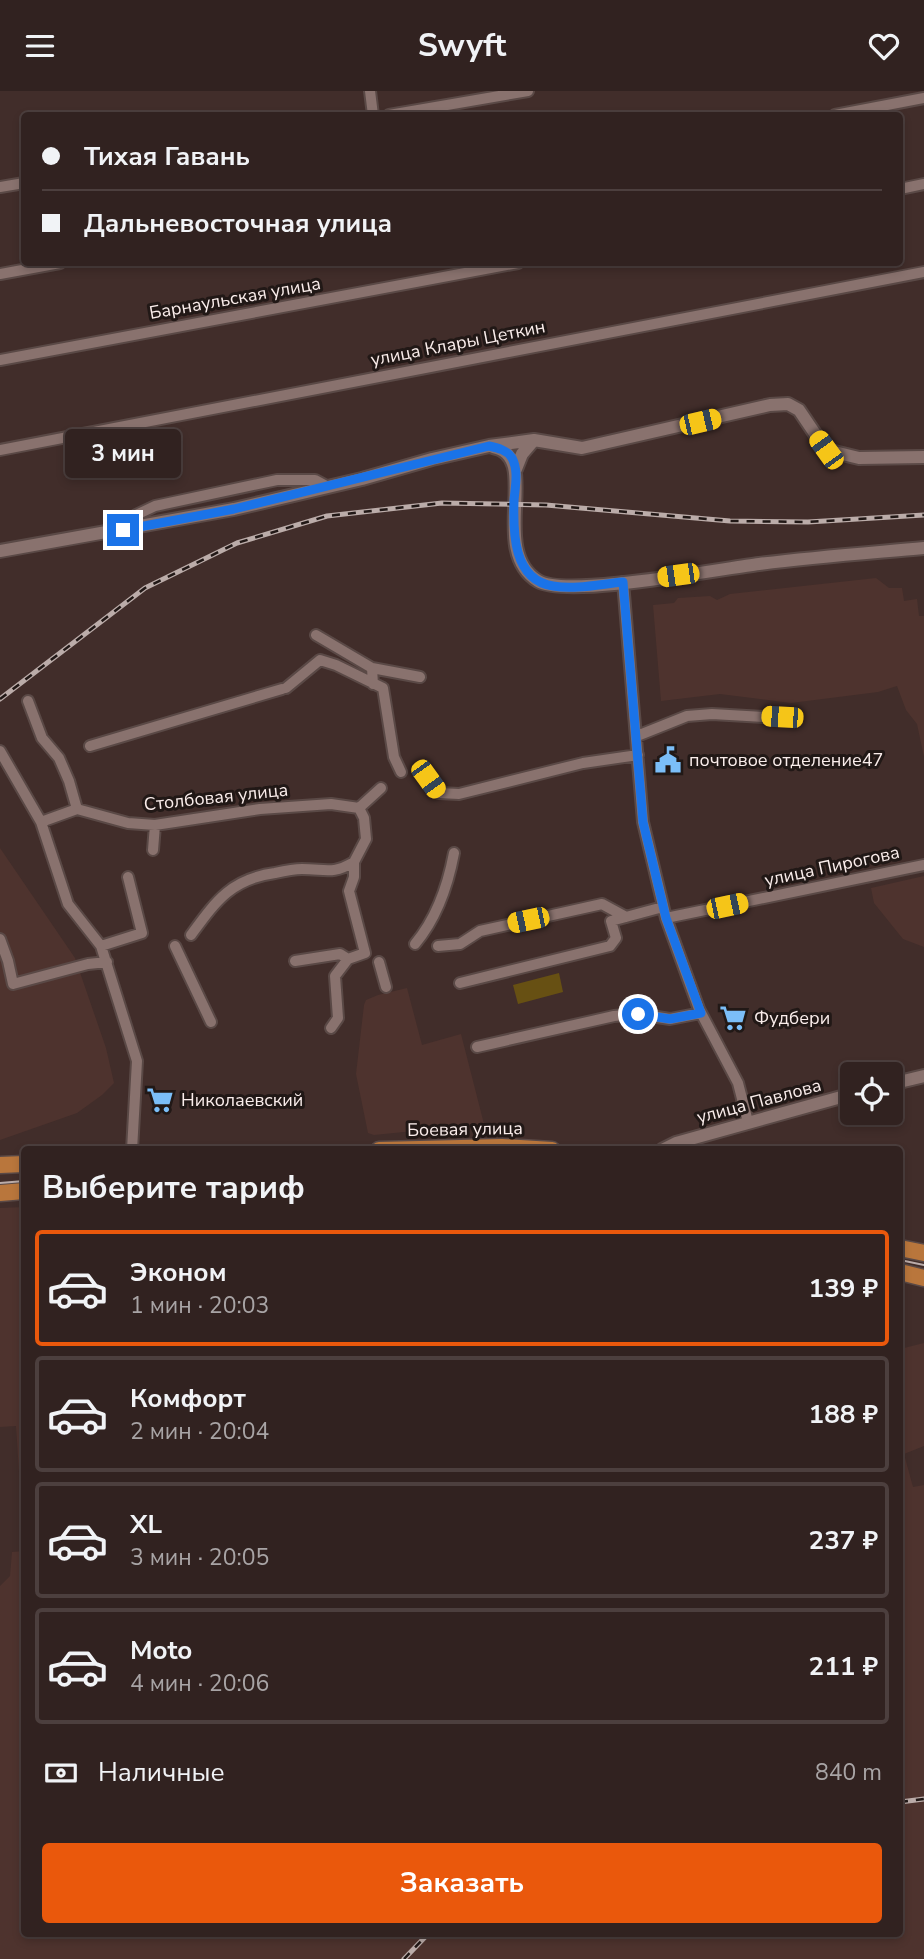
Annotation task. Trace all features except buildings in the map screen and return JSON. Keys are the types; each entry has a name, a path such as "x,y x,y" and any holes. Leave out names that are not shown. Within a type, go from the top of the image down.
{"main road":[{"path":"0,1165 21,1164"},
{"path":"0,1193 21,1191"},
{"path":"903,1249 924,1253"},
{"path":"903,1273 924,1278"}],"street":[{"path":"370,91 373,112"},
{"path":"406,112 528,91"},
{"path":"851,112 924,98"},
{"path":"0,187 21,184"},
{"path":"903,188 924,184"},
{"path":"0,274 44,266"},
{"name":"Барнаульская улица","path":"0,360 502,266"},
{"name":"улица Клары Цеткин","path":"0,450 924,272"},
{"path":"0,551 234,509 489,446 534,440 582,448 770,405 788,404 800,410 826,450 859,458 924,457"},
{"path":"534,440 522,454 516,469 516,546 520,561 528,574 551,586 623,582 761,564 924,548"},
{"path":"489,446 500,448 511,456 516,469"},
{"path":"129,529 136,515 155,506 277,480 315,480 328,487"},
{"path":"623,582 643,822 664,912 701,1013 738,1083 748,1122"},
{"path":"316,635 372,668 420,677"},
{"path":"90,746 284,688 320,660 383,688 394,757 401,772"},
{"path":"372,668 373,684"},
{"path":"28,701 42,738 59,758 77,809 41,822"},
{"path":"637,736 687,716 712,714 782,717"},
{"path":"0,751 41,822 68,904 102,946 137,1061 132,1146"},
{"path":"428,779 439,793 459,794 583,763 638,755"},
{"path":"331,1028 338,1018 335,976 348,959 365,953 349,891 354,877 354,862 366,839 364,818 359,808 382,788"},
{"name":"Столбовая улица","path":"77,809 128,823 155,825 260,809 331,804 359,808"},
{"path":"153,850 155,825"},
{"path":"415,944 424,933 439,902 454,853"},
{"path":"191,935 215,902 241,881 299,869 338,871 354,862"},
{"name":"улица Пирогова","path":"626,917 924,865"},
{"path":"102,946 142,933 128,877"},
{"path":"438,946 460,944 480,931 602,904 626,917"},
{"path":"460,983 610,946 616,938 611,921 626,917"},
{"path":"0,939 13,984 88,964 107,962"},
{"path":"175,946 211,1022"},
{"path":"295,961 340,954 348,959"},
{"path":"379,962 386,987"},
{"path":"477,1047 614,1016 638,1014 670,1019 701,1013"},
{"path":"903,1081 924,1076"},
{"name":"улица Павлова","path":"670,1146 840,1097"}],"shaded area":[{"path":"876,578 889,588 902,588 904,601 917,599 919,616 924,616 924,757 917,724 906,710 897,686 878,692 791,703 720,694 661,701 653,605 674,603 678,598 710,596 717,600 730,594"},
{"path":"0,848 75,958 106,1048 114,1083 77,1113 0,1140"},
{"path":"924,876 924,947 903,939 874,903 871,888"},
{"path":"559,973 563,992 518,1004 513,985"},
{"path":"407,988 422,1045 461,1034 484,1124 374,1135 368,1133 356,1074 364,1005 366,1000 378,995"},
{"path":"21,1207 21,1502 16,1426 0,1427 0,1208"},
{"path":"924,1343 924,1446 904,1454 913,1487 924,1485 924,1959 0,1959 0,1586 10,1576 12,1552 21,1551 21,1937 903,1937 903,1348"}],"tram line":[{"path":"0,1183 21,1181"},
{"path":"903,1261 924,1265"}],"railway":[{"path":"0,699 145,588 237,543 327,516 442,503 546,505 730,521 808,522 924,515"},
{"path":"903,1802 924,1799"},
{"path":"404,1959 425,1937"}],"place":[{"name":"почтовое отделение47","path":"668,760"},
{"name":"Фудбери","path":"733,1018"},
{"name":"Николаевский","path":"160,1100"}],"route":[{"path":"123,530 234,509 489,446 500,448 511,456 516,469 516,546 520,561 528,574 551,586 623,582 643,822 666,918 701,1013 670,1019 638,1014"}]}
